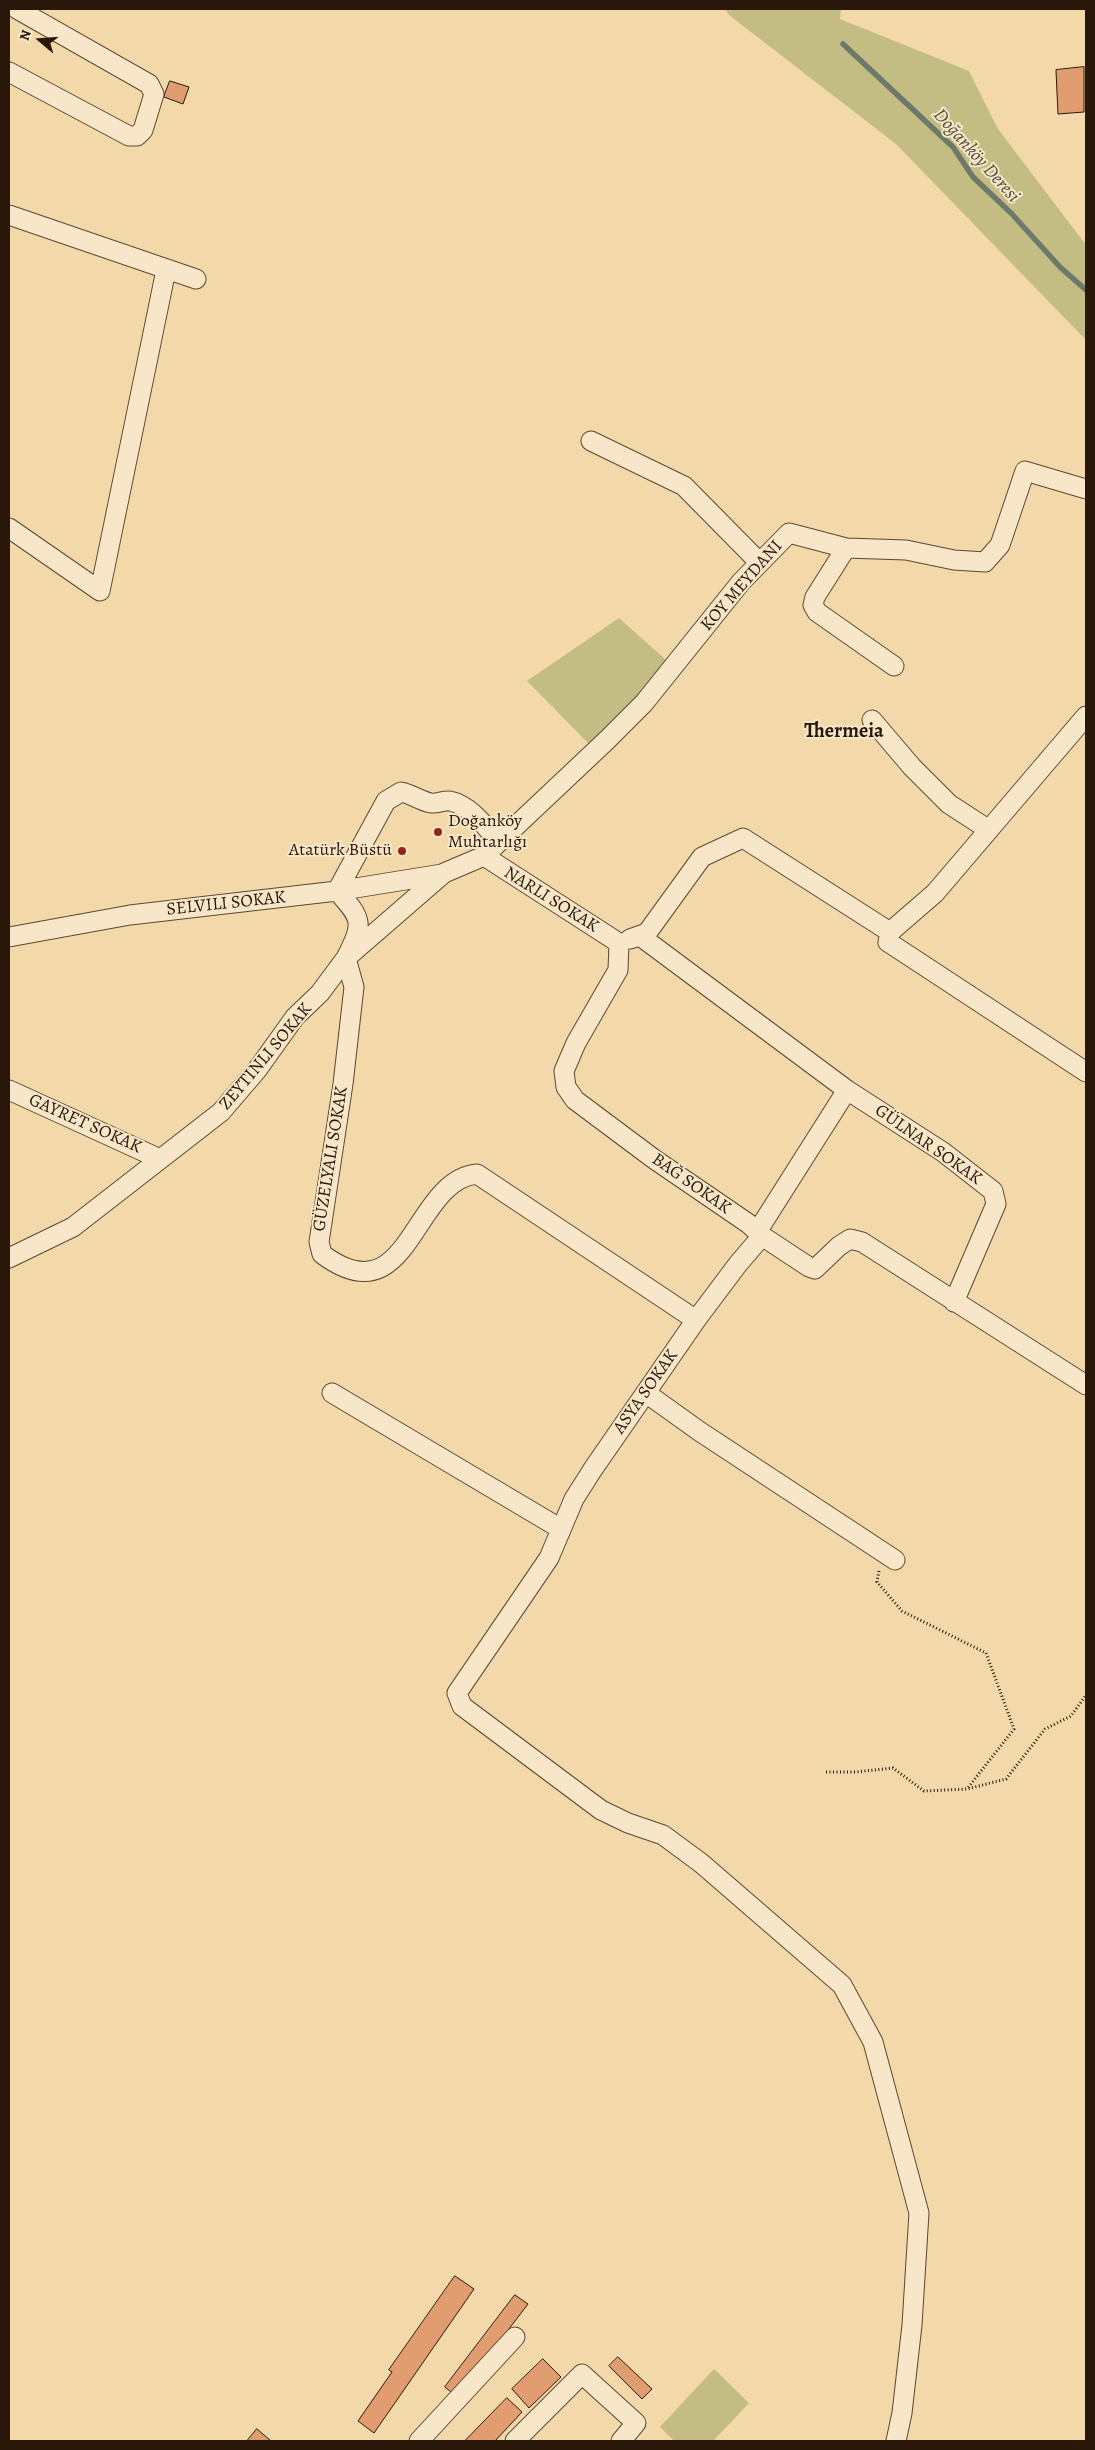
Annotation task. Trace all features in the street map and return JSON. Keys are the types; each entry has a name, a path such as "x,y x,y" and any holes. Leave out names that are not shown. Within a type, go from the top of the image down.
{"street":[{"path":"9,72 129,136 137,136 144,130 154,94 149,84 17,9"},
{"path":"9,215 196,279"},
{"path":"9,528 100,591 166,270"},
{"path":"591,441 684,486 759,562"},
{"name":"KOY MEYDANI","path":"484,856 644,704 741,582 789,532 846,548 906,550 954,560 985,562 1000,545 1025,471 1086,489"},
{"path":"846,548 815,597 813,605 817,612 894,666"},
{"path":"1086,716 935,893 890,932 888,942 1086,1072"},
{"path":"872,720 912,767 950,804 989,830"},
{"path":"346,958 359,932 355,910 338,891 386,801 401,792 412,794 432,804 447,800 457,802 481,820 498,841"},
{"path":"620,942 647,933 702,857 743,838 890,932"},
{"name":"ZEYTINLI SOKAK","path":"9,1258 73,1227 221,1112 257,1070 295,1017 320,993 346,958 444,873 484,856"},
{"name":"NARLI SOKAK","path":"484,856 620,942"},
{"name":"SELVILI SOKAK","path":"9,937 130,915 338,891 444,873"},
{"name":"GÜLNAR SOKAK","path":"640,936 847,1090 943,1152 993,1191 996,1204 954,1302"},
{"name":"BAĞ SOKAK","path":"620,942 618,970 564,1071 566,1088 575,1100 760,1234 809,1267 815,1269 839,1246 850,1239 862,1242 954,1302"},
{"name":"GÜZELYALI SOKAK","path":"346,958 354,987 343,1084 320,1236 322,1254 348,1270 361,1272 375,1270 392,1260 407,1245 431,1208 455,1181 464,1176 477,1174 696,1320"},
{"name":"GAYRET SOKAK","path":"9,1090 160,1159"},
{"name":"ASYA SOKAK","path":"847,1090 760,1234 696,1320 593,1469 574,1499 549,1558 456,1693 462,1706 601,1810 628,1823 663,1835 700,1863 842,1985 873,2042 919,2213 912,2325 902,2413 896,2441"},
{"path":"954,1302 1086,1385"},
{"path":"332,1393 561,1529"},
{"path":"646,1393 699,1431 888,1555"},
{"path":"419,2441 515,2337"},
{"path":"515,2441 582,2374 636,2423 621,2441"}],"path":[{"path":"888,1555 878,1582 902,1611 986,1653 1014,1729 967,1789"},
{"path":"826,1772 856,1772 893,1768 924,1791 967,1789 1006,1780 1045,1729 1071,1716 1086,1695"}],"shaded area":[{"path":"725,9 841,9 840,19 969,71 998,129 1086,245 1086,340 896,144 729,15"},
{"path":"619,618 665,659 667,669 591,746 527,681"},
{"path":"714,2369 749,2403 713,2441 674,2441 660,2427"}],"building":[{"path":"1084,67 1084,112 1058,114 1056,70"},
{"path":"170,81 189,87 183,104 164,97"},
{"path":"455,2276 474,2289 374,2433 358,2421 392,2372 389,2370"},
{"path":"515,2295 528,2304 457,2397 445,2387"},
{"path":"618,2357 652,2389 642,2399 609,2366"},
{"path":"543,2359 561,2377 529,2408 512,2389"},
{"path":"507,2398 522,2412 495,2441 465,2441"},
{"path":"257,2429 271,2441 247,2441"}],"waterway":[{"name":"Doğanköy Deresi","path":"843,44 953,147 973,177 1011,213 1060,267 1086,290"}],"place":[{"name":"Doğanköy Muhtarlığı","path":"438,832"},
{"name":"Atatürk Büstü","path":"402,851"}],"district":[{"name":"Thermeia","path":"844,732"}]}
